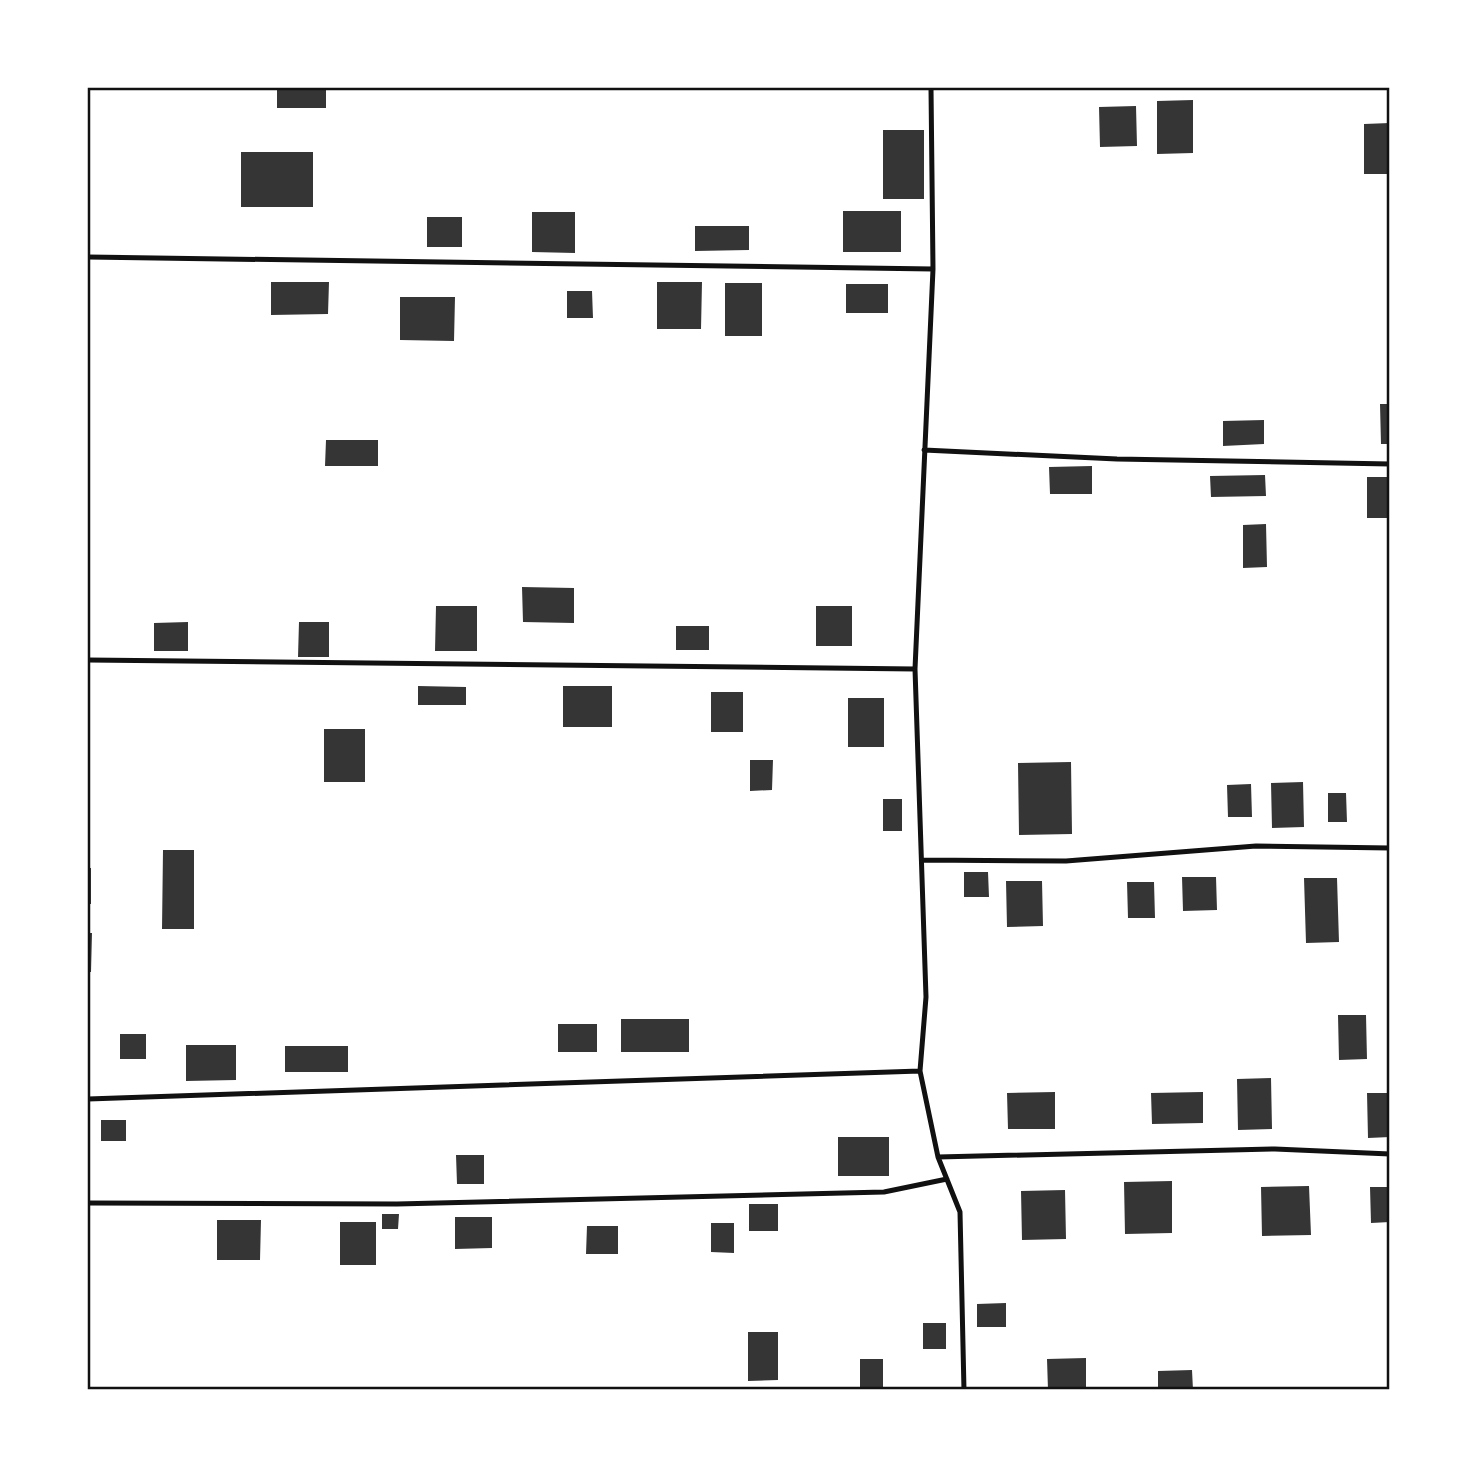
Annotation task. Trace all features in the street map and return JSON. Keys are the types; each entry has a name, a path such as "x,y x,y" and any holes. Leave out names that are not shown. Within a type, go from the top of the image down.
{"lane":[{"path":"931,88 933,269 915,669 926,997 920,1071 938,1157 960,1212 964,1390"},
{"path":"88,257 933,269"},
{"path":"924,450 1117,459 1390,464"},
{"path":"88,660 915,669"},
{"path":"922,860 1066,860 1256,846 1390,848"},
{"path":"88,1099 920,1071"},
{"path":"938,1157 1275,1149 1390,1154"},
{"path":"88,1202 397,1204 884,1192 947,1179"}],"building":[{"path":"277,88 326,88 326,108 277,108"},
{"path":"1193,100 1193,153 1157,154 1157,101"},
{"path":"1136,106 1137,146 1100,147 1099,107"},
{"path":"1390,123 1390,174 1364,174 1364,124"},
{"path":"883,130 924,130 924,199 883,199"},
{"path":"241,152 313,152 313,207 241,207"},
{"path":"843,211 901,211 901,252 843,252"},
{"path":"532,212 575,212 575,253 532,252"},
{"path":"427,217 462,217 462,247 427,247"},
{"path":"695,226 749,226 749,250 695,251"},
{"path":"271,282 329,282 328,314 271,315"},
{"path":"657,282 702,282 701,329 657,329"},
{"path":"725,283 762,283 762,336 725,336"},
{"path":"846,284 888,284 888,313 846,313"},
{"path":"567,291 592,291 593,318 567,318"},
{"path":"400,297 455,297 454,341 400,340"},
{"path":"1380,404 1390,404 1390,444 1381,444"},
{"path":"1264,420 1264,444 1223,446 1223,421"},
{"path":"326,440 378,440 378,466 325,466"},
{"path":"1092,466 1092,494 1050,494 1049,467"},
{"path":"1265,475 1266,496 1211,497 1210,476"},
{"path":"1367,477 1390,477 1390,518 1367,518"},
{"path":"1266,524 1267,567 1243,568 1243,525"},
{"path":"522,587 574,588 574,623 523,622"},
{"path":"436,606 477,606 477,651 435,651"},
{"path":"816,606 852,606 852,646 816,646"},
{"path":"188,622 188,651 154,651 154,623"},
{"path":"299,622 329,622 329,657 298,657"},
{"path":"676,626 709,626 709,650 676,650"},
{"path":"418,686 466,687 466,705 418,705"},
{"path":"563,686 612,686 612,727 563,727"},
{"path":"711,692 743,692 743,732 711,732"},
{"path":"848,698 884,698 884,747 848,747"},
{"path":"324,729 365,729 365,782 324,782"},
{"path":"750,760 773,760 772,790 750,791"},
{"path":"1071,762 1072,834 1019,835 1018,763"},
{"path":"1303,782 1304,827 1272,828 1271,783"},
{"path":"1251,784 1252,817 1228,817 1227,785"},
{"path":"1328,793 1346,793 1347,822 1328,822"},
{"path":"883,799 902,799 902,831 883,831"},
{"path":"163,850 194,850 194,929 162,929"},
{"path":"88,868 91,868 91,904 88,904"},
{"path":"964,872 988,872 989,897 964,897"},
{"path":"1182,877 1216,877 1217,910 1183,911"},
{"path":"1304,878 1337,878 1339,942 1306,943"},
{"path":"1006,881 1042,881 1043,926 1007,927"},
{"path":"1127,882 1154,882 1155,918 1128,918"},
{"path":"88,933 92,933 91,972 88,972"},
{"path":"1338,1015 1366,1015 1367,1059 1339,1060"},
{"path":"621,1019 689,1019 689,1052 621,1052"},
{"path":"558,1024 597,1024 597,1052 558,1052"},
{"path":"120,1034 146,1034 146,1059 120,1059"},
{"path":"186,1045 236,1045 236,1080 186,1081"},
{"path":"285,1046 348,1046 348,1072 285,1072"},
{"path":"1271,1078 1272,1129 1238,1130 1237,1079"},
{"path":"1055,1092 1055,1129 1008,1129 1007,1093"},
{"path":"1203,1092 1203,1123 1152,1124 1151,1093"},
{"path":"1367,1093 1390,1093 1390,1137 1368,1138"},
{"path":"101,1120 126,1120 126,1141 101,1141"},
{"path":"838,1137 889,1137 889,1176 838,1176"},
{"path":"456,1155 484,1155 484,1184 457,1184"},
{"path":"1172,1181 1172,1233 1125,1234 1124,1182"},
{"path":"1309,1186 1311,1235 1262,1236 1261,1187"},
{"path":"1370,1187 1390,1187 1390,1222 1371,1223"},
{"path":"1065,1190 1066,1239 1022,1240 1021,1191"},
{"path":"749,1204 778,1204 778,1231 749,1231"},
{"path":"382,1214 399,1214 398,1229 382,1229"},
{"path":"455,1217 492,1217 492,1248 455,1249"},
{"path":"217,1220 261,1220 260,1260 217,1260"},
{"path":"340,1222 376,1222 376,1265 340,1265"},
{"path":"711,1223 734,1223 734,1253 711,1252"},
{"path":"587,1226 618,1226 618,1254 586,1254"},
{"path":"1006,1303 1006,1327 977,1327 977,1304"},
{"path":"923,1323 946,1323 946,1349 923,1349"},
{"path":"748,1332 778,1332 778,1380 748,1381"},
{"path":"1086,1358 1086,1390 1048,1390 1047,1359"},
{"path":"860,1359 883,1359 883,1390 860,1390"},
{"path":"1192,1370 1193,1390 1158,1390 1158,1371"}]}
